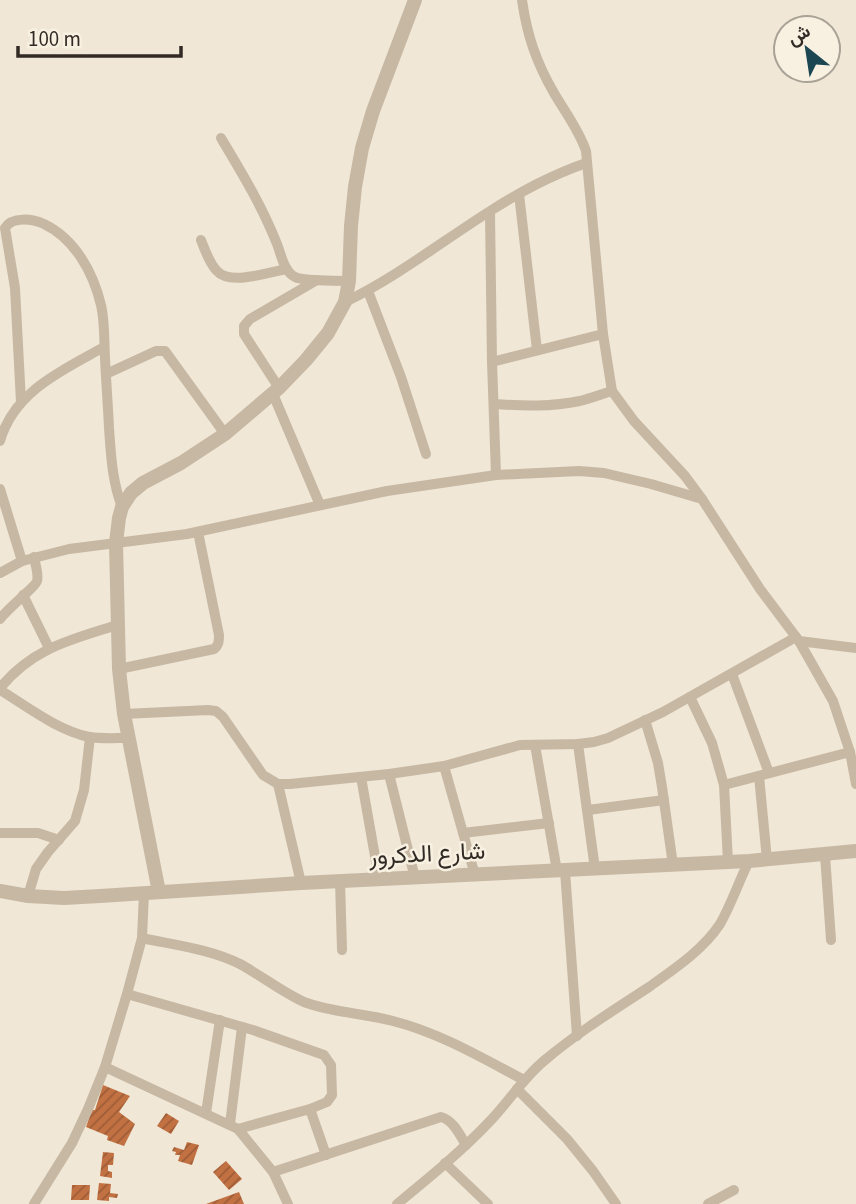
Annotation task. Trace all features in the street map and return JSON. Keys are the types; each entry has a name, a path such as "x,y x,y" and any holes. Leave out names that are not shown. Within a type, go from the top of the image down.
{"street":[{"path":"34,1204 72,1143 104,1067 127,994 151,892 119,669 116,543 118,518 131,494 144,483 225,434 276,391 328,333 345,302 349,281 352,213 362,148 373,111 415,0"},
{"path":"522,0 531,46 586,151 603,334 612,391 634,421 702,499 760,589 797,639 833,701 850,752 856,784"},
{"path":"221,138 262,209 287,268 296,277 349,281"},
{"path":"345,302 368,291 519,194 559,173 586,163"},
{"path":"519,194 537,351"},
{"path":"490,212 496,475"},
{"path":"21,402 15,288 6,225 19,220 37,220 60,234 76,251 99,297 114,478 122,507"},
{"path":"201,240 215,269 225,277 237,278 287,268"},
{"path":"318,279 250,319 244,326 244,334 276,391 320,505"},
{"path":"368,291 401,377 426,454"},
{"path":"492,362 603,334"},
{"path":"0,441 6,424 21,402 38,386 104,347"},
{"path":"106,374 156,351 164,351 225,434"},
{"path":"494,404 545,405 581,401 612,391"},
{"path":"0,573 22,561 69,549 198,532 398,489 496,475 579,471 604,473 702,499"},
{"path":"0,489 22,561"},
{"path":"119,669 217,647 219,635 198,532"},
{"path":"0,619 37,582 34,557"},
{"path":"23,595 49,648"},
{"path":"117,625 49,648 2,683 50,721 90,737 129,738"},
{"path":"124,713 216,712 223,718 262,775 278,784 290,785 444,766 520,745 578,744 608,738 797,639 856,648"},
{"path":"732,674 764,775 767,860"},
{"path":"690,697 712,743 724,785 728,862"},
{"path":"645,720 658,764 673,865"},
{"path":"28,895 36,869 75,821 86,773 90,737"},
{"path":"578,744 595,869"},
{"path":"536,745 549,822 561,871 577,1036"},
{"path":"724,785 850,752"},
{"path":"444,766 475,875"},
{"path":"389,774 415,878"},
{"path":"361,777 379,879"},
{"path":"278,784 301,883"},
{"path":"588,810 664,800"},
{"path":"463,833 549,822"},
{"path":"0,833 38,834 59,840"},
{"name":"شارع الدكرور","path":"0,891 64,898 301,883 767,860 856,851"},
{"path":"825,855 831,940"},
{"path":"397,1204 494,1118 542,1062 662,978 702,945 719,924 749,861"},
{"path":"340,881 342,950"},
{"path":"142,938 221,956 304,1001 393,1021 458,1045 521,1085 593,1171 616,1204"},
{"path":"127,994 243,1027 327,1058 331,1065 332,1095 327,1101 310,1109 234,1126"},
{"path":"206,1113 220,1020"},
{"path":"234,1126 243,1027"},
{"path":"104,1067 234,1126 273,1172 288,1204"},
{"path":"310,1109 326,1155"},
{"path":"273,1172 441,1117 450,1121 466,1145"},
{"path":"445,1164 488,1204"},
{"path":"708,1204 734,1190"}],"building":[{"path":"103,1085 130,1096 119,1112 135,1124 124,1146 107,1140 108,1136 86,1127"},
{"path":"166,1113 179,1121 171,1134 157,1126"},
{"path":"187,1142 199,1145 192,1165 178,1161 180,1155 175,1155 176,1152 172,1151 174,1147 184,1150"},
{"path":"103,1152 114,1153 113,1165 108,1165 112,1178 100,1176"},
{"path":"226,1161 242,1179 229,1190 213,1172"},
{"path":"99,1183 111,1184 110,1193 118,1194 117,1198 109,1197 109,1201 97,1200"},
{"path":"72,1185 90,1185 89,1200 71,1200"},
{"path":"239,1192 244,1204 206,1204"}]}
